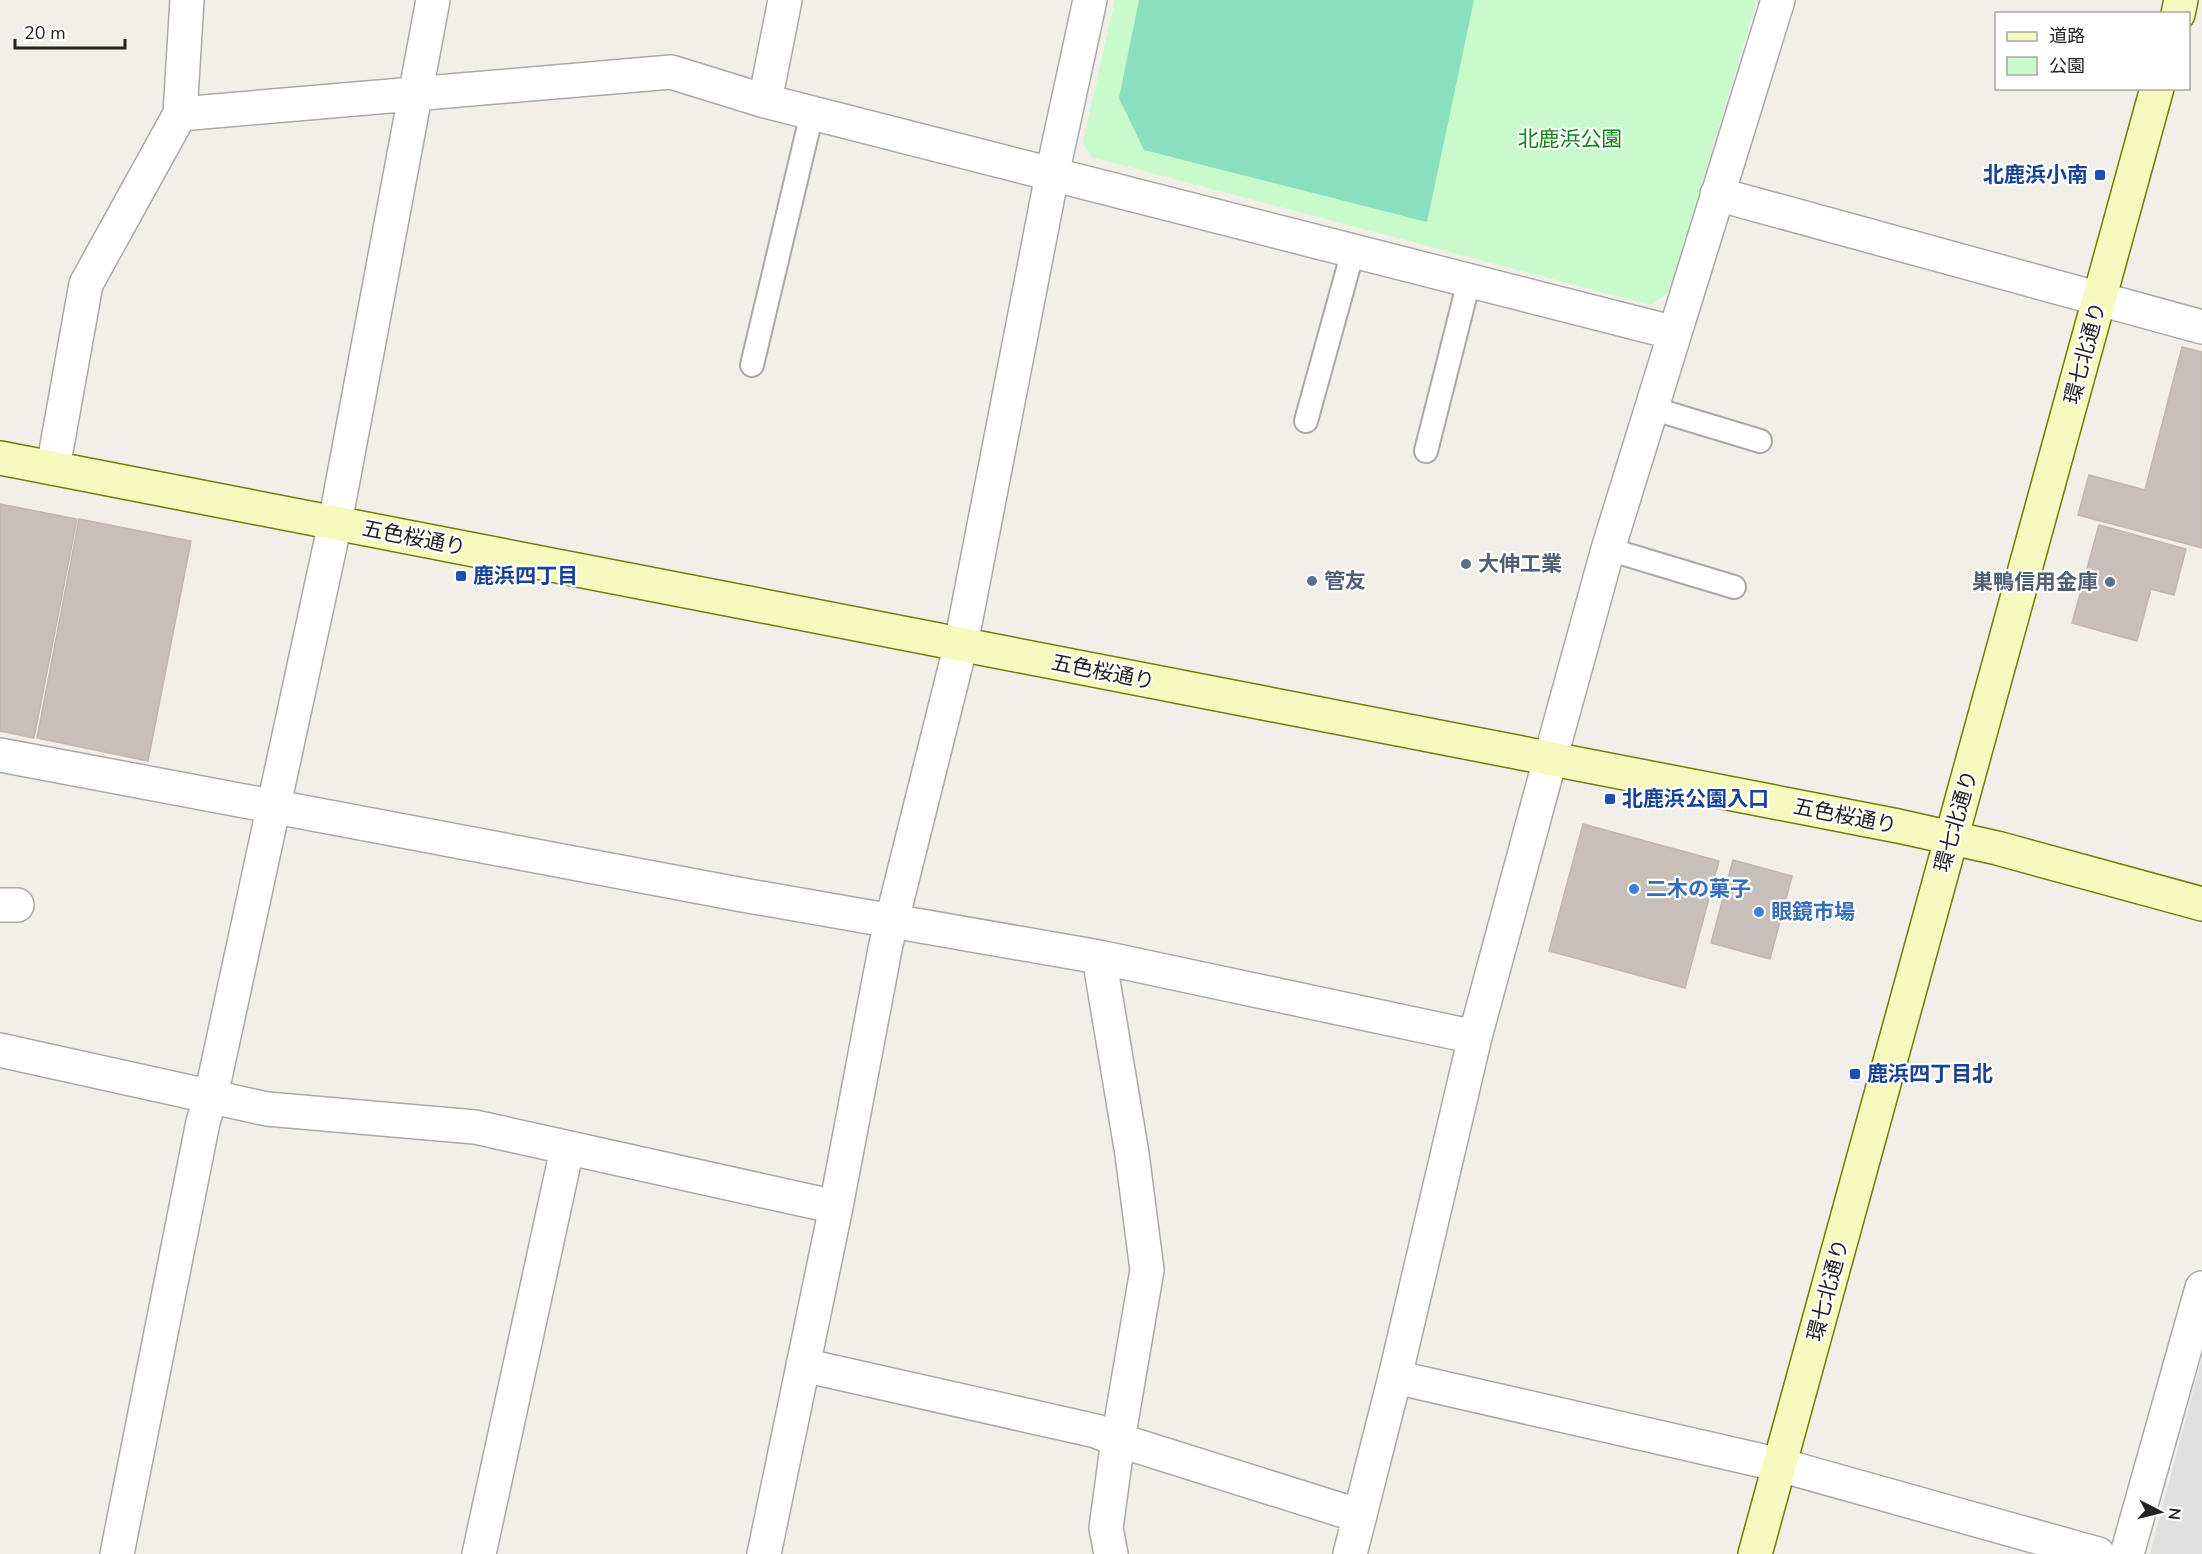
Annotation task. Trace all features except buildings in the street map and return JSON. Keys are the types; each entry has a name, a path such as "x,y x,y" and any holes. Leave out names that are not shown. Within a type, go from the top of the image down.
{"street":[{"path":"52,468 86,284 180,114 187,0"},
{"path":"117,1554 203,1122 211,1096 335,523 433,0"},
{"path":"765,101 784,0"},
{"path":"764,1554 892,921 961,644 1052,175 1090,0"},
{"path":"1350,1554 1395,1377 1475,1037 1608,549 1778,0"},
{"path":"180,114 670,72 765,101 1675,333"},
{"name":"環七北通り","path":"1755,1554 2156,90"},
{"path":"1718,194 2202,327"},
{"name":"五色桜通り","path":"0,458 1951,837 2202,904"},
{"path":"0,755 743,895 1099,957 1475,1037"},
{"path":"1099,957 1132,1154 1147,1270 1118,1440 1106,1527 1110,1554"},
{"path":"0,1050 211,1096 241,1105 475,1127 836,1207"},
{"path":"478,1554 567,1149"},
{"path":"2127,1554 2202,1288"},
{"path":"803,1365 1096,1431 1118,1440 1360,1516"},
{"path":"1395,1377 1780,1466 2098,1554"}],"lane":[{"path":"752,365 812,113"},
{"path":"1306,421 1353,251"},
{"path":"1426,451 1469,281"},
{"path":"1651,408 1760,441"},
{"path":"1608,549 1734,587"}],"shaded area":[{"path":"2202,1358 2202,1554 2150,1554"}],"green space":[{"name":"北鹿浜公園","path":"1115,0 1757,0 1669,292 1651,305 1091,157 1083,142"},
{"path":"1139,0 1474,0 1427,222 1144,150 1119,98"}],"place":[{"name":"北鹿浜小南","path":"2100,175"},
{"name":"大伸工業","path":"1466,564"},
{"name":"鹿浜四丁目","path":"461,576"},
{"name":"管友","path":"1312,581"},
{"name":"巣鴨信用金庫","path":"2110,582"},
{"name":"北鹿浜公園入口","path":"1610,799"},
{"name":"二木の菓子","path":"1634,889"},
{"name":"眼鏡市場","path":"1759,912"},
{"name":"鹿浜四丁目北","path":"1855,1074"}]}
